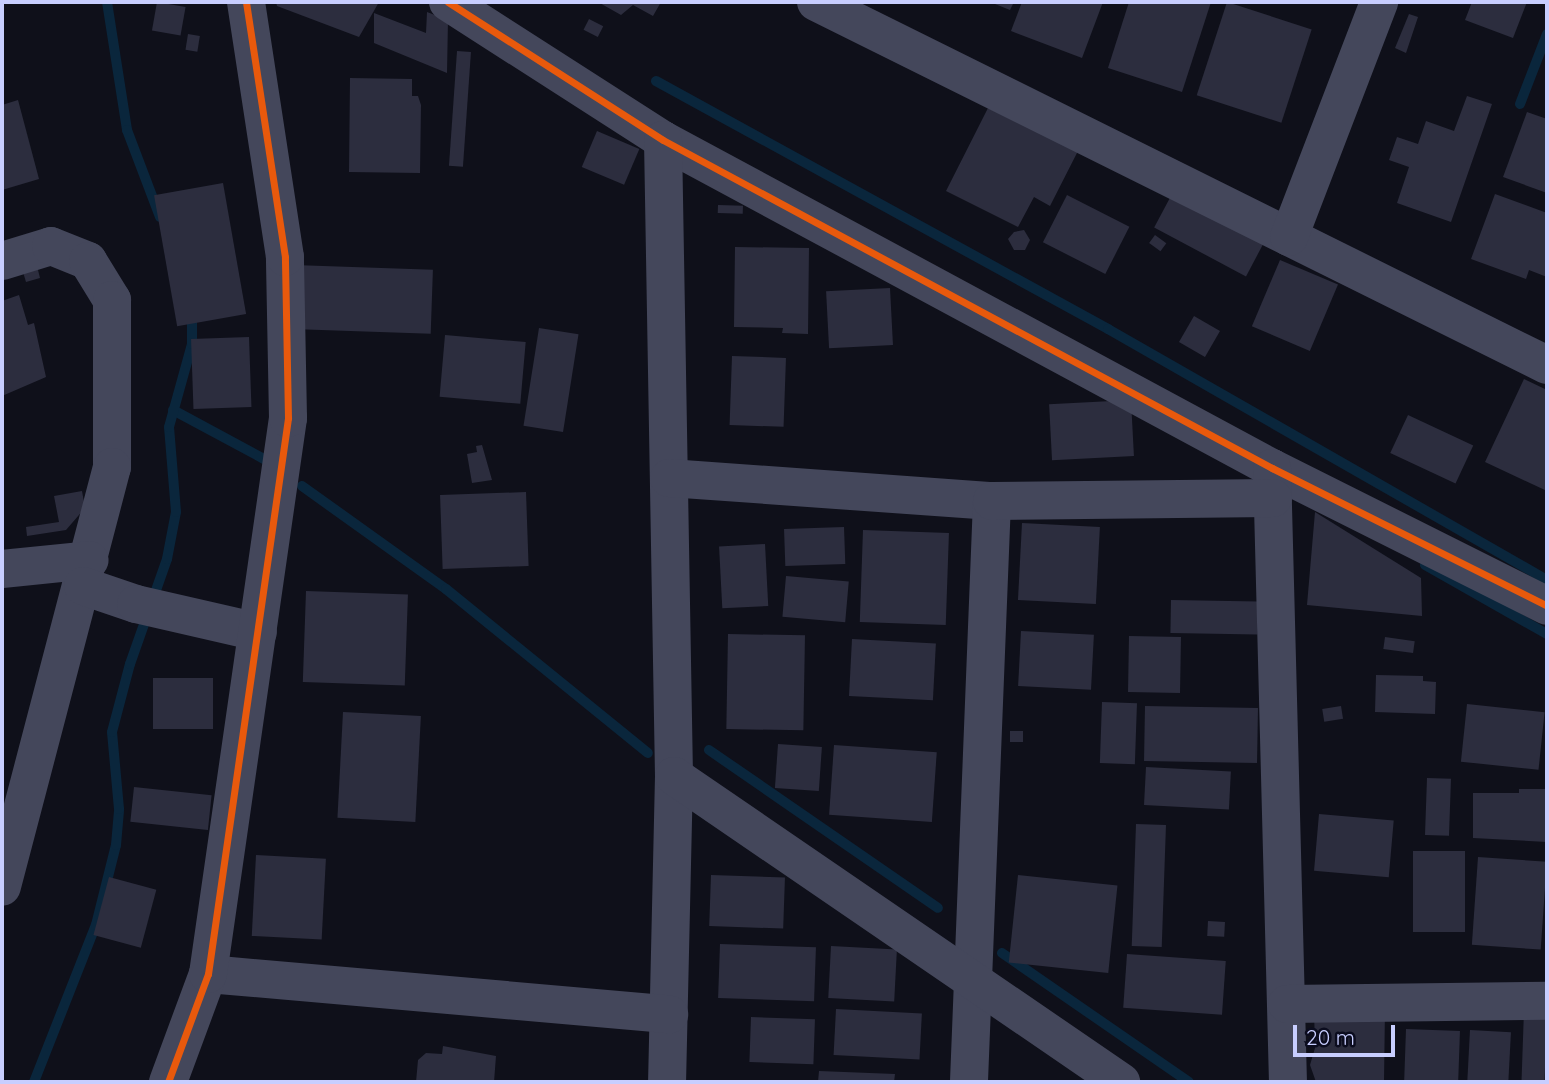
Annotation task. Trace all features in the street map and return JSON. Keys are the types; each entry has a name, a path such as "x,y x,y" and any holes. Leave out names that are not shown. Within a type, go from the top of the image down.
{"street":[{"path":"168,1082 208,974 288,418 285,257 246,2"},
{"path":"448,2 663,140 1272,483 1547,606"},
{"path":"816,2 1547,365"},
{"path":"1289,237 1379,2"},
{"path":"663,140 674,776 667,1082"},
{"path":"2,261 51,246 88,261 112,300 112,467 2,887"},
{"path":"669,478 992,501 1272,483"},
{"path":"1272,483 1288,1082"},
{"path":"969,1082 970,975 992,501"},
{"path":"2,569 86,573 150,607 258,632"},
{"path":"674,776 970,975 1121,1082"},
{"path":"208,974 668,1014"},
{"path":"1287,1004 1547,1001"}],"building":[{"path":"157,2 186,7 181,36 152,31"},
{"path":"276,2 379,2 359,37 277,6"},
{"path":"598,2 661,2 653,16 633,5 621,15"},
{"path":"990,2 1014,2 1010,10"},
{"path":"1022,2 1103,2 1082,58 1011,31"},
{"path":"1129,2 1211,2 1182,92 1108,68"},
{"path":"1227,2 1312,30 1281,123 1197,95"},
{"path":"1472,2 1527,2 1513,38 1465,20"},
{"path":"427,12 448,20 447,73 374,43 374,13 426,33"},
{"path":"1409,14 1418,17 1406,53 1395,48"},
{"path":"589,19 603,26 598,37 584,30"},
{"path":"188,34 200,36 197,52 185,50"},
{"path":"457,51 471,52 463,167 449,166"},
{"path":"350,78 412,79 412,96 418,96 421,105 420,173 349,172"},
{"path":"1467,96 1492,104 1451,222 1397,203 1409,167 1389,160 1397,137 1418,144 1426,121 1454,131"},
{"path":"18,100 39,179 2,190 2,105"},
{"path":"988,108 1079,149 1050,206 1034,197 1018,227 946,191"},
{"path":"1527,112 1547,119 1547,193 1503,177"},
{"path":"597,131 639,149 624,185 582,167"},
{"path":"223,183 246,314 177,326 154,195"},
{"path":"1172,194 1264,243 1246,276 1154,228"},
{"path":"1495,194 1547,213 1547,277 1529,270 1526,279 1471,259"},
{"path":"1067,195 1129,227 1105,274 1043,242"},
{"path":"718,205 743,206 743,214 718,213"},
{"path":"1024,230 1030,240 1025,250 1014,250 1008,239 1014,232"},
{"path":"1155,235 1166,243 1160,251 1149,243"},
{"path":"735,247 809,248 808,334 782,333 783,328 734,327"},
{"path":"35,258 40,278 26,282 23,272"},
{"path":"1280,260 1338,285 1310,351 1252,326"},
{"path":"294,265 433,270 431,334 292,329"},
{"path":"890,288 893,345 829,348 826,291"},
{"path":"19,295 28,325 34,323 46,377 2,396 2,301"},
{"path":"1194,316 1220,331 1205,357 1179,342"},
{"path":"539,328 579,334 563,432 524,426"},
{"path":"445,335 526,342 520,404 440,397"},
{"path":"249,337 251,407 193,409 191,339"},
{"path":"732,356 786,358 784,427 730,425"},
{"path":"1524,379 1547,390 1547,491 1485,462"},
{"path":"1131,400 1134,456 1052,460 1049,404"},
{"path":"1408,415 1473,445 1456,483 1390,453"},
{"path":"482,445 492,480 472,483 467,454 477,452 476,446"},
{"path":"82,491 85,508 66,530 27,536 26,527 59,522 54,496"},
{"path":"526,492 529,566 443,569 440,495"},
{"path":"1315,512 1421,578 1422,616 1307,605"},
{"path":"1022,523 1100,527 1096,604 1018,600"},
{"path":"844,527 845,564 785,566 784,529"},
{"path":"863,530 949,533 946,625 860,622"},
{"path":"765,544 768,606 722,608 719,546"},
{"path":"786,576 849,581 845,622 782,617"},
{"path":"306,591 408,595 405,686 303,682"},
{"path":"1171,600 1258,602 1257,635 1170,633"},
{"path":"1021,631 1094,635 1091,690 1018,686"},
{"path":"728,634 805,635 803,730 726,729"},
{"path":"1129,636 1181,637 1180,693 1128,692"},
{"path":"1385,637 1415,641 1413,653 1383,649"},
{"path":"852,639 936,643 933,700 849,696"},
{"path":"1376,675 1423,676 1423,681 1436,682 1435,714 1375,712"},
{"path":"153,678 213,678 213,729 153,729"},
{"path":"1102,702 1137,703 1135,764 1100,763"},
{"path":"1467,704 1545,712 1539,770 1461,762"},
{"path":"1145,706 1258,708 1257,763 1144,761"},
{"path":"1341,706 1343,719 1324,722 1322,709"},
{"path":"343,712 421,716 415,822 337,818"},
{"path":"1010,731 1023,731 1023,742 1010,742"},
{"path":"778,744 822,747 819,791 775,788"},
{"path":"834,745 937,752 932,822 829,815"},
{"path":"1146,767 1231,771 1229,809 1144,805"},
{"path":"1427,778 1451,779 1449,836 1425,835"},
{"path":"134,787 212,795 208,830 130,822"},
{"path":"1519,789 1547,789 1547,842 1473,838 1473,793 1519,793"},
{"path":"1319,814 1394,821 1389,877 1314,871"},
{"path":"1136,824 1166,825 1162,947 1132,946"},
{"path":"1413,851 1465,851 1465,932 1413,932"},
{"path":"256,855 326,859 322,940 252,936"},
{"path":"1478,857 1547,862 1541,950 1472,945"},
{"path":"711,875 785,878 783,929 709,926"},
{"path":"1018,875 1117,885 1108,973 1009,963"},
{"path":"109,877 156,890 141,948 93,935"},
{"path":"1208,921 1225,922 1224,937 1207,936"},
{"path":"720,944 816,947 814,1001 718,998"},
{"path":"831,946 897,949 894,1001 828,998"},
{"path":"1127,954 1226,961 1222,1015 1123,1008"},
{"path":"836,1009 922,1014 919,1059 834,1055"},
{"path":"1385,1009 1384,1082 1316,1082 1310,1065 1315,1048 1314,1010"},
{"path":"1524,1010 1547,1011 1544,1082 1521,1082"},
{"path":"751,1017 815,1019 813,1064 749,1062"},
{"path":"1406,1029 1460,1031 1458,1082 1404,1082"},
{"path":"1470,1030 1511,1032 1508,1082 1467,1082"},
{"path":"443,1046 496,1056 494,1082 416,1082 418,1060 426,1053 442,1054"},
{"path":"819,1071 895,1074 894,1082 818,1082"}],"waterway":[{"path":"107,2 127,130 160,217"},
{"path":"1520,104 1547,34"},
{"path":"656,81 1108,329 1547,580"},
{"path":"34,1082 96,925 116,845 119,809 112,732 130,664 167,559 176,512 169,427 192,344 192,312"},
{"path":"173,410 266,460"},
{"path":"302,486 446,589 648,753"},
{"path":"1425,565 1547,634"},
{"path":"709,750 938,908"},
{"path":"1002,953 1189,1082"}],"cycle path":[{"path":"168,1082 208,974 288,418 285,257 246,2"},
{"path":"448,2 663,140 1272,468 1547,606"}]}
